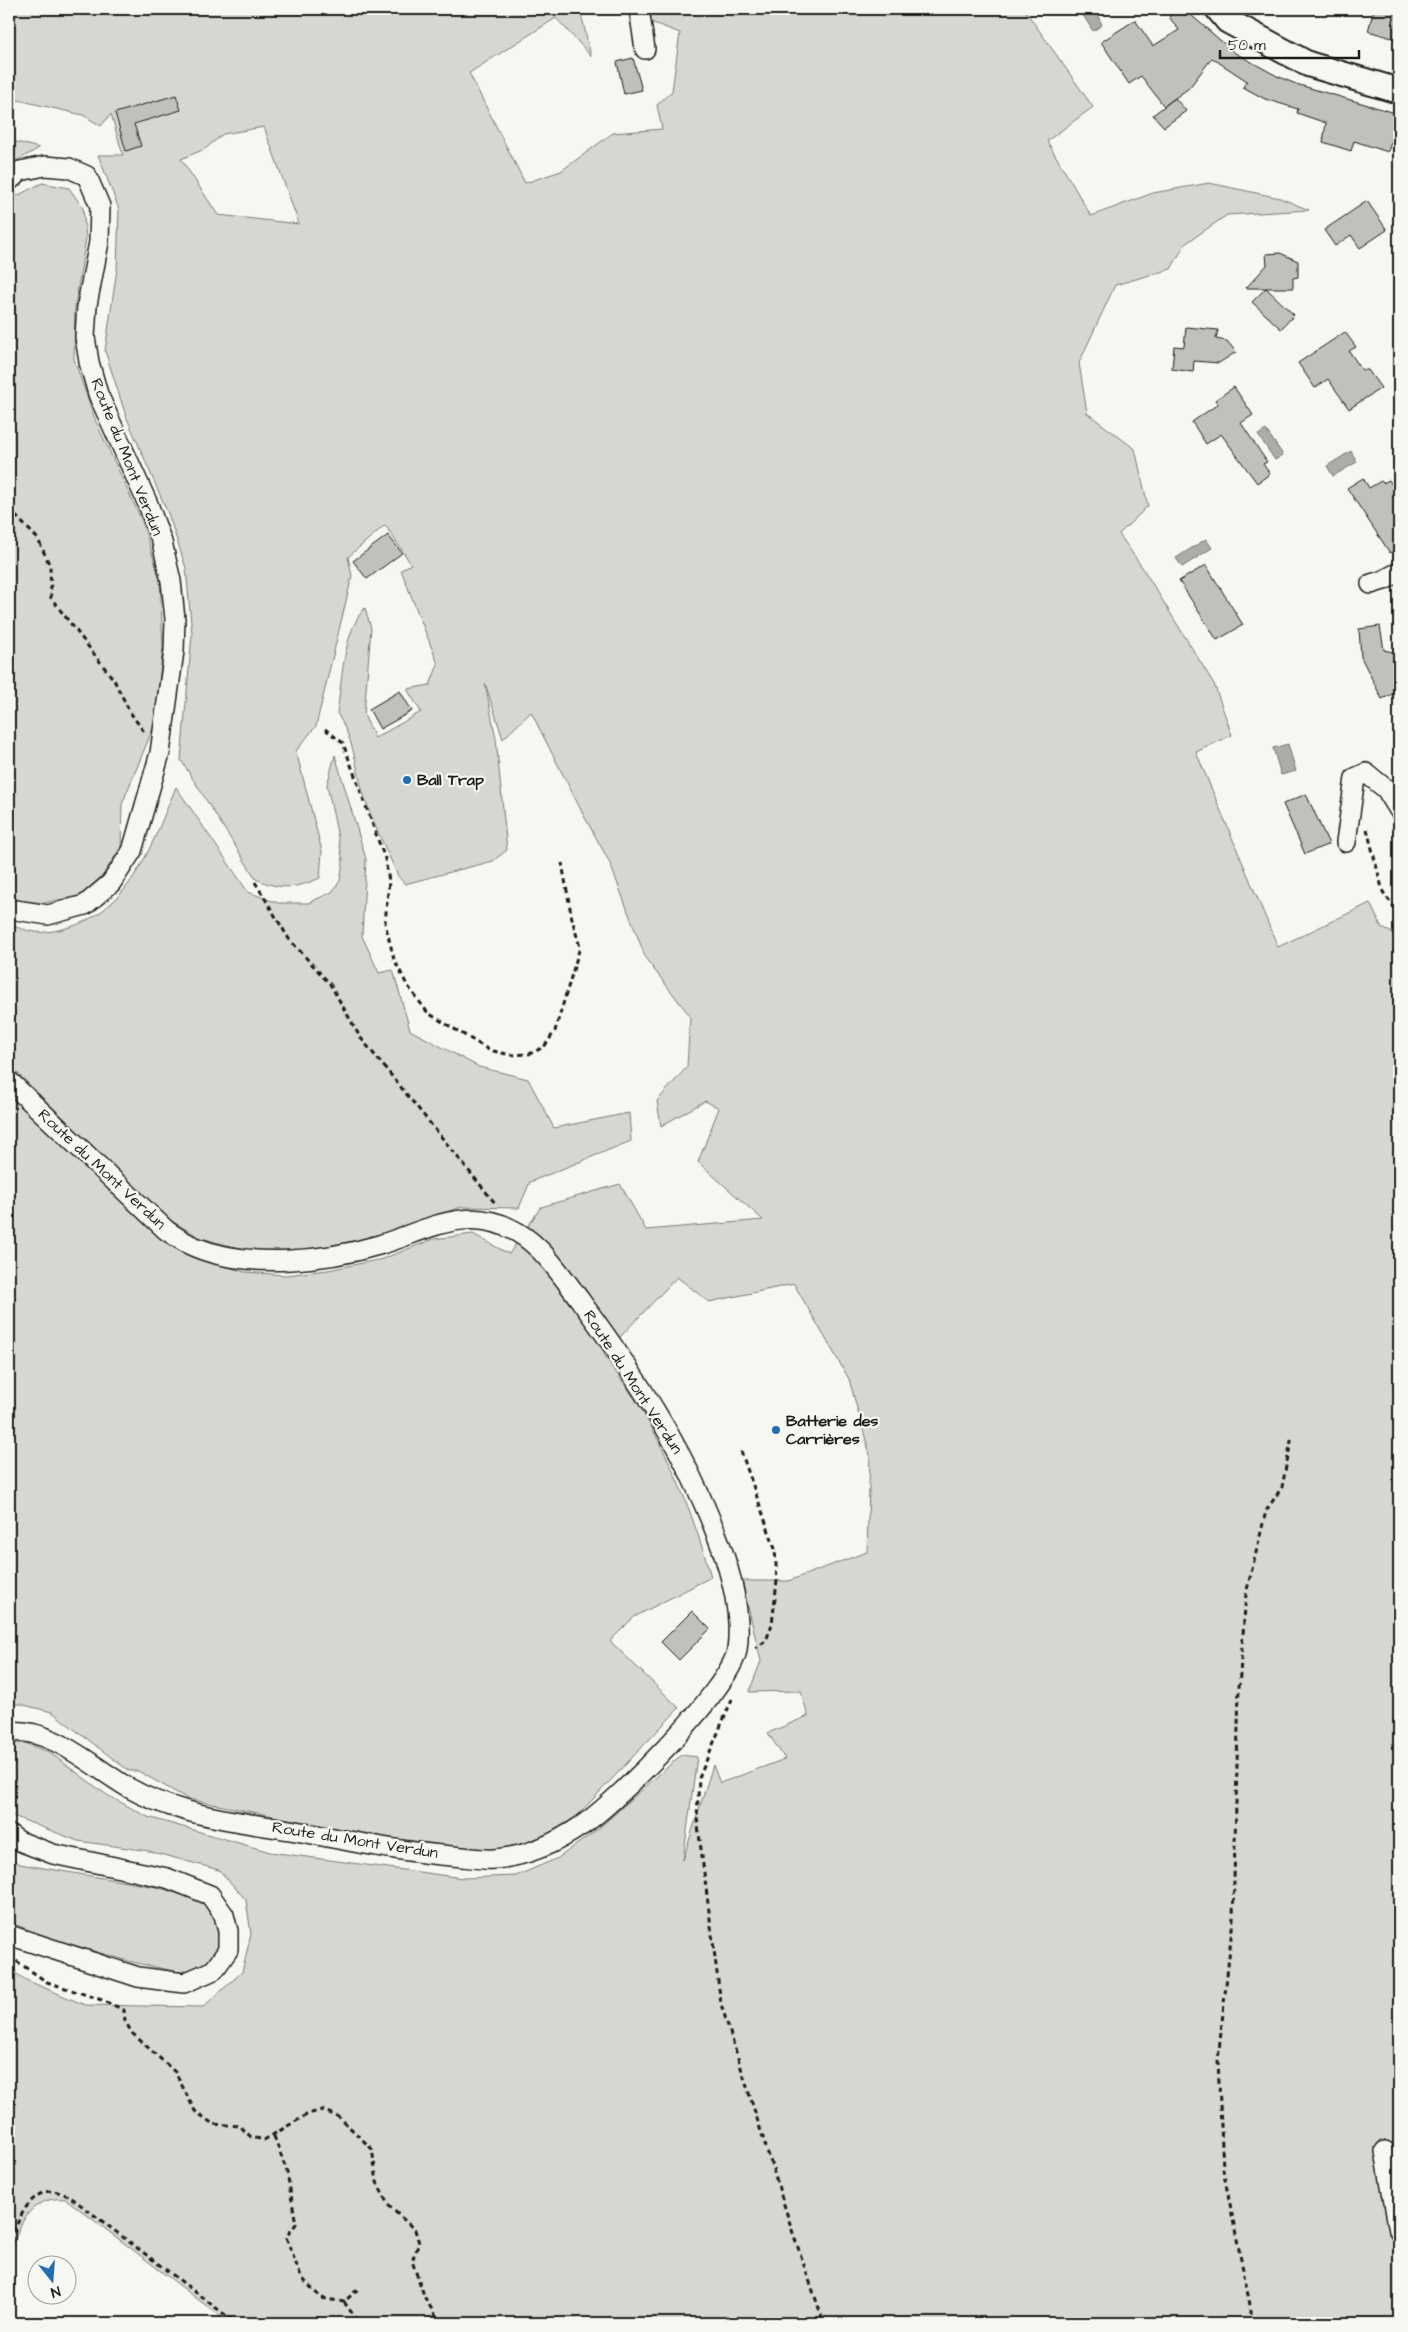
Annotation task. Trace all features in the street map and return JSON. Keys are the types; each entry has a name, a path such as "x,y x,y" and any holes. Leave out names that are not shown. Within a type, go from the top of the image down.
{"main road":[{"path":"1218,9 1228,21 1308,64 1399,91"}],"street":[{"path":"639,9 645,48"},
{"name":"Route du Mont Verdun","path":"9,181 20,171 45,166 69,168 87,176 100,206 99,242 87,305 85,329 89,362 98,394 156,527 171,581 175,619 174,651 160,753 132,851 111,883 85,904 48,915 9,909"},
{"path":"1371,584 1399,572"},
{"path":"1346,842 1355,778 1366,773 1377,779 1399,810"},
{"name":"Route du Mont Verdun","path":"9,1081 166,1230 195,1247 252,1260 327,1257 378,1245 433,1226 474,1217 493,1221 518,1232 542,1252 604,1332 656,1413 688,1470 714,1530 734,1591 738,1633 736,1656 718,1688 692,1719 614,1799 582,1826 538,1849 495,1859 412,1853 185,1811 133,1790 46,1736 22,1730 9,1732"},
{"path":"9,1834 19,1841 53,1854 167,1878 210,1895 224,1915 228,1930 228,1950 214,1970 184,1983 138,1977 9,1935"},
{"path":"1385,2152 1399,2231"}],"path":[{"path":"9,509 38,539 50,566 51,598 114,680 130,712 160,753"},
{"path":"325,729 343,743 385,859 389,881 385,923 394,959 407,985 428,1013 489,1050 511,1055 529,1054 544,1047 555,1031 580,947 572,919 562,863"},
{"path":"1365,821 1382,892 1399,914"},
{"path":"255,882 289,939 330,984 360,1037 518,1232"},
{"path":"1251,2323 1251,2310 1222,2169 1218,2060 1233,1919 1239,1687 1246,1594 1266,1511 1282,1487 1292,1436"},
{"path":"736,1656 753,1650 766,1641 772,1624 777,1581 776,1549 741,1451"},
{"path":"732,1695 732,1705 711,1746 699,1778 697,1818 722,2004 792,2230 824,2323"},
{"path":"9,1956 47,1982 102,2000 124,2010 125,2021 132,2033 175,2072 195,2110 213,2124 240,2126 251,2137 264,2140 274,2136 308,2114 322,2110 339,2117 372,2149 377,2182 388,2205 415,2230 419,2243 412,2261 425,2298 440,2323"},
{"path":"274,2136 287,2172 296,2224 286,2237 301,2278 321,2298 344,2302 357,2320"},
{"path":"9,2250 14,2231 25,2209 38,2196 53,2191 69,2196 236,2323"},
{"path":"344,2302 360,2287"}],"shaded area":[{"path":"9,9 580,9 591,56 556,18 469,73 525,183 561,171 613,133 662,129 657,105 672,91 680,33 651,22 649,9 1024,9 1093,107 1047,141 1091,216 1153,193 1209,183 1280,198 1309,210 1227,215 1185,244 1171,269 1115,285 1079,363 1087,413 1135,449 1148,506 1119,534 1142,567 1214,684 1232,735 1196,752 1278,947 1370,903 1382,928 1399,936 1399,2323 229,2323 66,2199 53,2199 42,2202 33,2208 20,2226 9,2261 9,1969 26,1980 85,2005 203,2007 242,1972 251,1934 246,1900 219,1870 149,1851 78,1841 13,1816 9,1811 9,1744 25,1743 49,1752 107,1795 148,1817 270,1852 463,1878 516,1876 558,1858 598,1829 681,1755 697,1757 683,1860 713,1765 720,1783 785,1759 768,1733 808,1716 801,1691 749,1692 761,1661 742,1581 788,1581 867,1552 870,1455 849,1379 794,1284 709,1302 677,1277 604,1354 640,1406 665,1453 691,1514 711,1577 634,1617 610,1641 679,1708 576,1817 536,1841 486,1851 373,1836 188,1799 138,1771 129,1771 52,1712 20,1704 9,1704 9,1094 156,1233 197,1258 245,1272 286,1275 328,1270 382,1259 434,1239 473,1234 509,1254 541,1207 620,1184 646,1230 763,1220 698,1162 719,1108 705,1101 661,1126 657,1101 687,1067 690,1016 646,959 609,861 531,712 503,739 485,683 496,739 507,850 493,861 405,884 398,876 369,811 350,741 337,713 348,643 352,630 365,608 371,628 364,715 375,738 421,712 407,689 430,685 438,664 401,570 411,564 385,525 348,557 352,576 316,726 296,751 322,851 320,878 288,887 265,883 256,879 181,760 192,634 186,568 169,516 126,416 105,351 117,269 119,209 98,155 123,155 111,114 101,126 83,115 9,98","holes":["264,127 299,224 218,215 181,159 205,149 223,134"]},
{"path":"1085,9 1091,9 1098,16 1102,25 1093,31 1081,12"},
{"path":"9,140 39,148 9,165"},
{"path":"42,183 69,188 83,208 86,238 75,306 74,359 96,422 142,521 160,579 163,647 154,726 122,804 121,847 103,875 82,895 44,903 19,900 9,894 9,200"},
{"path":"1266,430 1283,455 1275,460 1258,435"},
{"path":"1351,451 1357,462 1333,476 1327,466"},
{"path":"1206,539 1212,548 1182,567 1176,558"},
{"path":"1288,744 1296,771 1281,775 1273,748"},
{"path":"335,755 366,859 362,936 379,973 393,970 410,1030 479,1067 528,1079 554,1128 629,1113 631,1141 530,1182 519,1208 461,1207 374,1237 324,1250 275,1253 245,1250 201,1238 168,1219 9,1065 9,925 37,932 46,932 74,926 97,915 116,899 144,859 176,787 248,892 278,903 308,903 332,892 340,881 343,861 327,785"},
{"path":"9,1858 20,1864 156,1887 204,1901 218,1918 221,1946 209,1962 183,1973 132,1962 52,1939 9,1922"}],"building":[{"path":"1178,9 1184,9 1235,53 1277,76 1296,84 1399,114 1399,144 1391,142 1388,152 1354,141 1351,151 1323,142 1326,123 1297,113 1298,109 1265,99 1243,87 1247,81 1212,58 1189,88 1164,106 1141,76 1129,84 1101,42 1135,20 1153,46 1179,30 1169,17"},
{"path":"1374,9 1399,9 1399,40 1368,31"},
{"path":"633,58 642,90 624,94 617,62"},
{"path":"176,95 181,110 134,124 141,146 126,151 115,113"},
{"path":"1175,98 1186,111 1164,127 1153,115"},
{"path":"1367,201 1387,230 1360,248 1351,235 1335,246 1324,230"},
{"path":"1280,253 1298,261 1298,277 1293,278 1293,288 1246,288 1267,265 1266,254"},
{"path":"1266,288 1294,315 1281,329 1252,302"},
{"path":"1186,327 1218,330 1216,339 1227,341 1236,352 1219,363 1194,361 1193,372 1172,369 1174,346 1184,347"},
{"path":"1345,332 1356,347 1349,351 1362,370 1368,370 1381,388 1349,409 1328,379 1315,388 1298,363"},
{"path":"1234,387 1253,415 1241,423 1267,462 1263,464 1270,474 1257,483 1221,434 1206,444 1192,422 1218,404 1215,400"},
{"path":"1363,478 1369,488 1381,481 1383,483 1389,480 1399,496 1399,547 1390,553 1347,488"},
{"path":"388,535 402,553 367,579 353,561"},
{"path":"1206,565 1243,625 1217,640 1179,581"},
{"path":"1380,626 1384,650 1393,652 1399,663 1399,691 1382,699 1361,657 1359,629"},
{"path":"400,691 412,711 380,729 369,709"},
{"path":"1306,794 1329,844 1305,854 1283,804"},
{"path":"692,1611 710,1629 679,1660 661,1642"}],"place":[{"name":"Ball Trap","path":"407,780"},
{"name":"Batterie des Carrières","path":"776,1430"}]}
